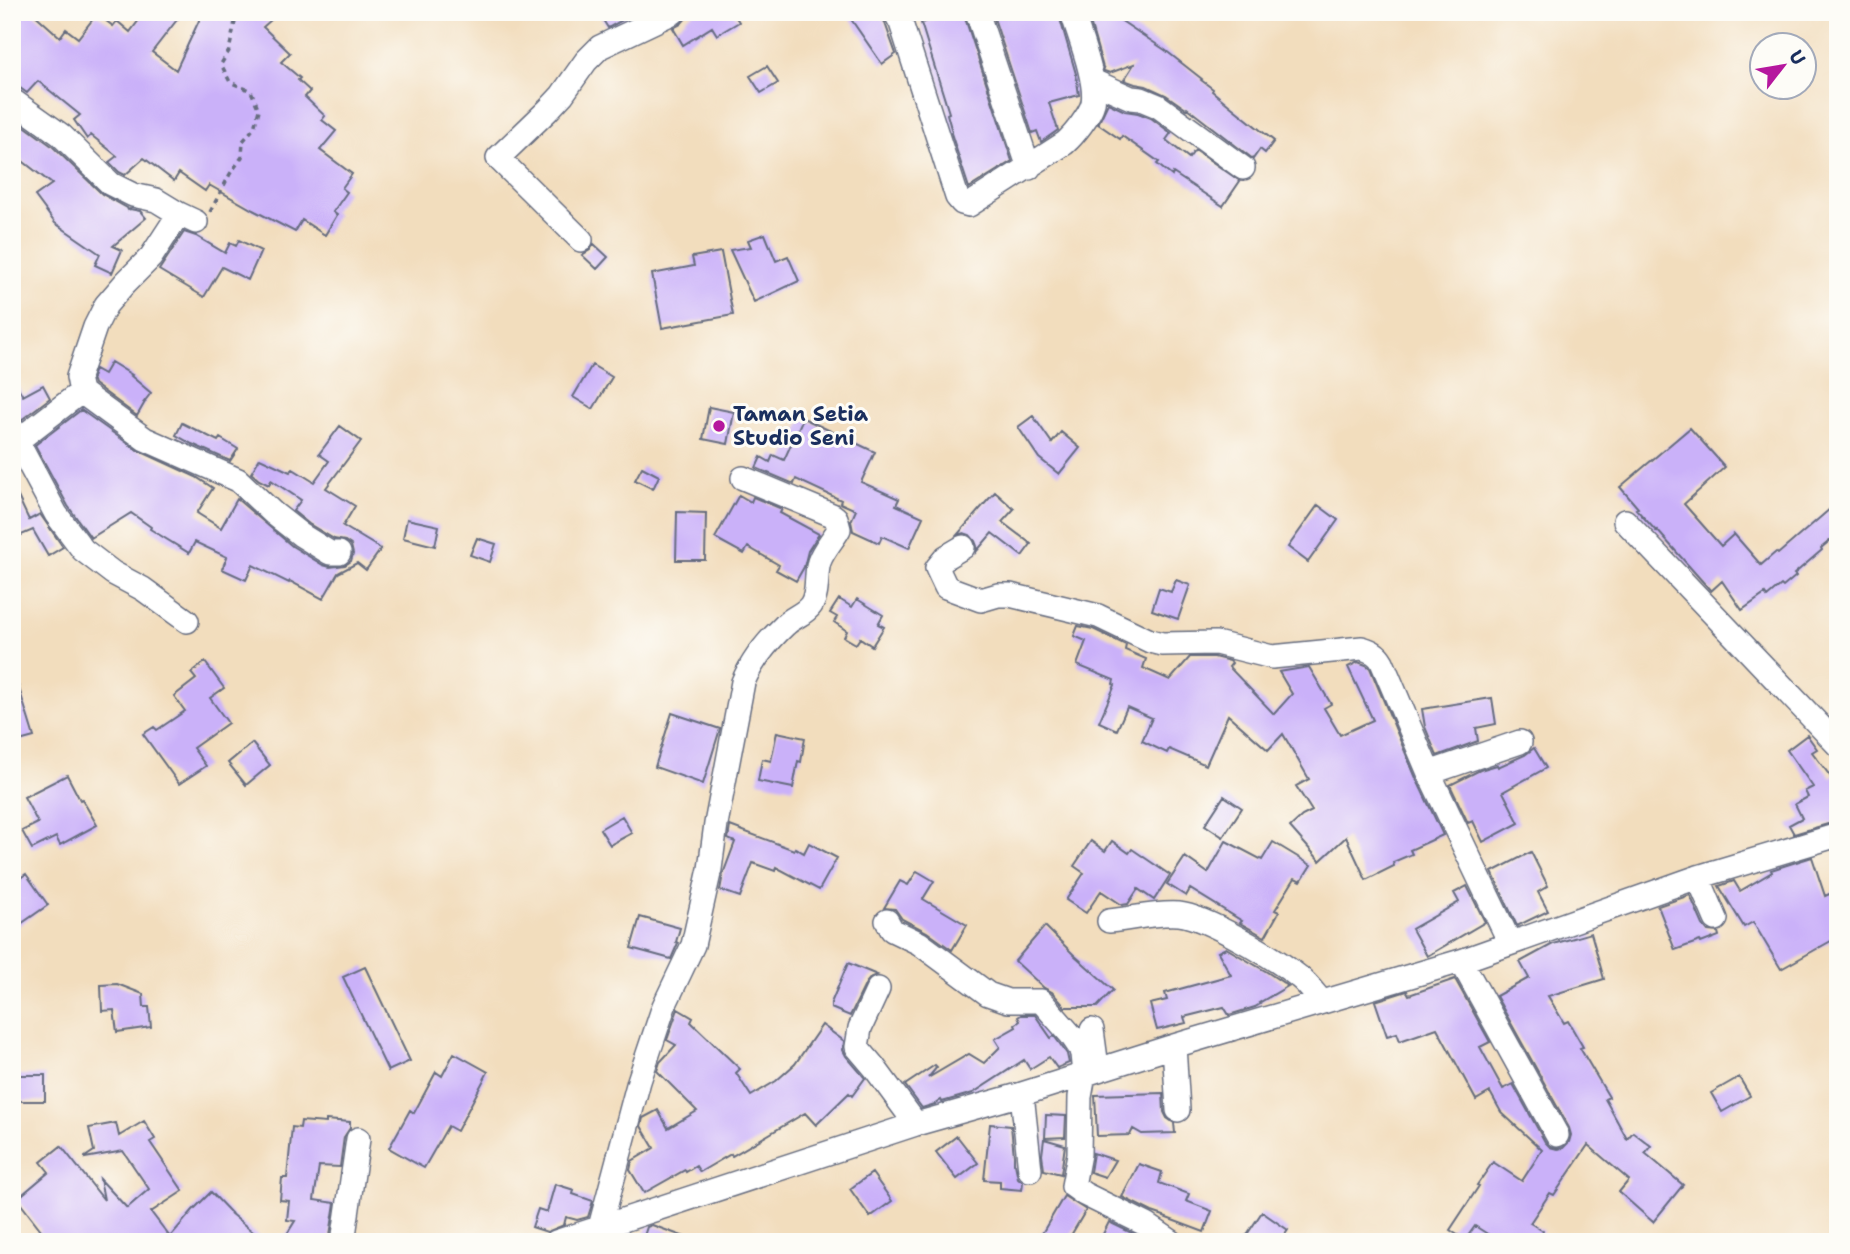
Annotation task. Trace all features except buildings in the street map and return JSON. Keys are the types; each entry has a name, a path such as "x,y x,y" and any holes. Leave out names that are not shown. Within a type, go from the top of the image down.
{"street":[{"path":"581,240 498,159 562,95 586,61 600,47 674,12"},
{"path":"977,12 1029,168"},
{"path":"899,13 959,201 969,205 1029,168 1072,137 1090,109 1093,103 1093,81 1072,12"},
{"path":"1093,81 1157,106 1243,168"},
{"path":"12,100 61,135 110,184 133,195 156,200 188,218 106,305 95,327 78,377 81,393 145,439 238,480 301,535 330,553 339,553"},
{"path":"81,393 15,443 56,513 83,550 187,621"},
{"path":"600,1227 639,1081 664,1006 693,945 710,869 743,682 748,670 763,650 787,623 812,604 820,559 839,529 832,514 743,478"},
{"path":"1625,521 1838,746"},
{"path":"963,547 946,557 937,568 946,587 981,600 1006,594 1087,613 1108,620 1150,641 1162,643 1216,643 1272,657 1362,648 1379,656 1429,773 1510,943"},
{"path":"1429,773 1520,742"},
{"path":"556,1242 916,1124 1461,961 1699,877 1838,835"},
{"path":"1699,877 1716,919"},
{"path":"1109,921 1165,914 1190,916 1232,935 1285,967 1305,982 1321,1002"},
{"path":"887,921 892,930 919,943 988,995 1008,1001 1041,1001 1071,1035 1091,1072"},
{"path":"1461,961 1557,1135"},
{"path":"878,989 860,1028 857,1048 916,1124"},
{"path":"1092,1030 1091,1072 1080,1097 1079,1154 1073,1186 1147,1225 1172,1242"},
{"path":"1174,1046 1178,1110"},
{"path":"1022,1094 1030,1170"},
{"path":"343,1242 358,1139"}],"path":[{"path":"188,218 205,220 242,157 243,141 254,128 259,110 251,91 230,82 222,64 229,51 237,12"}],"place":[{"name":"Taman Setia Studio Seni","path":"719,426"}]}
